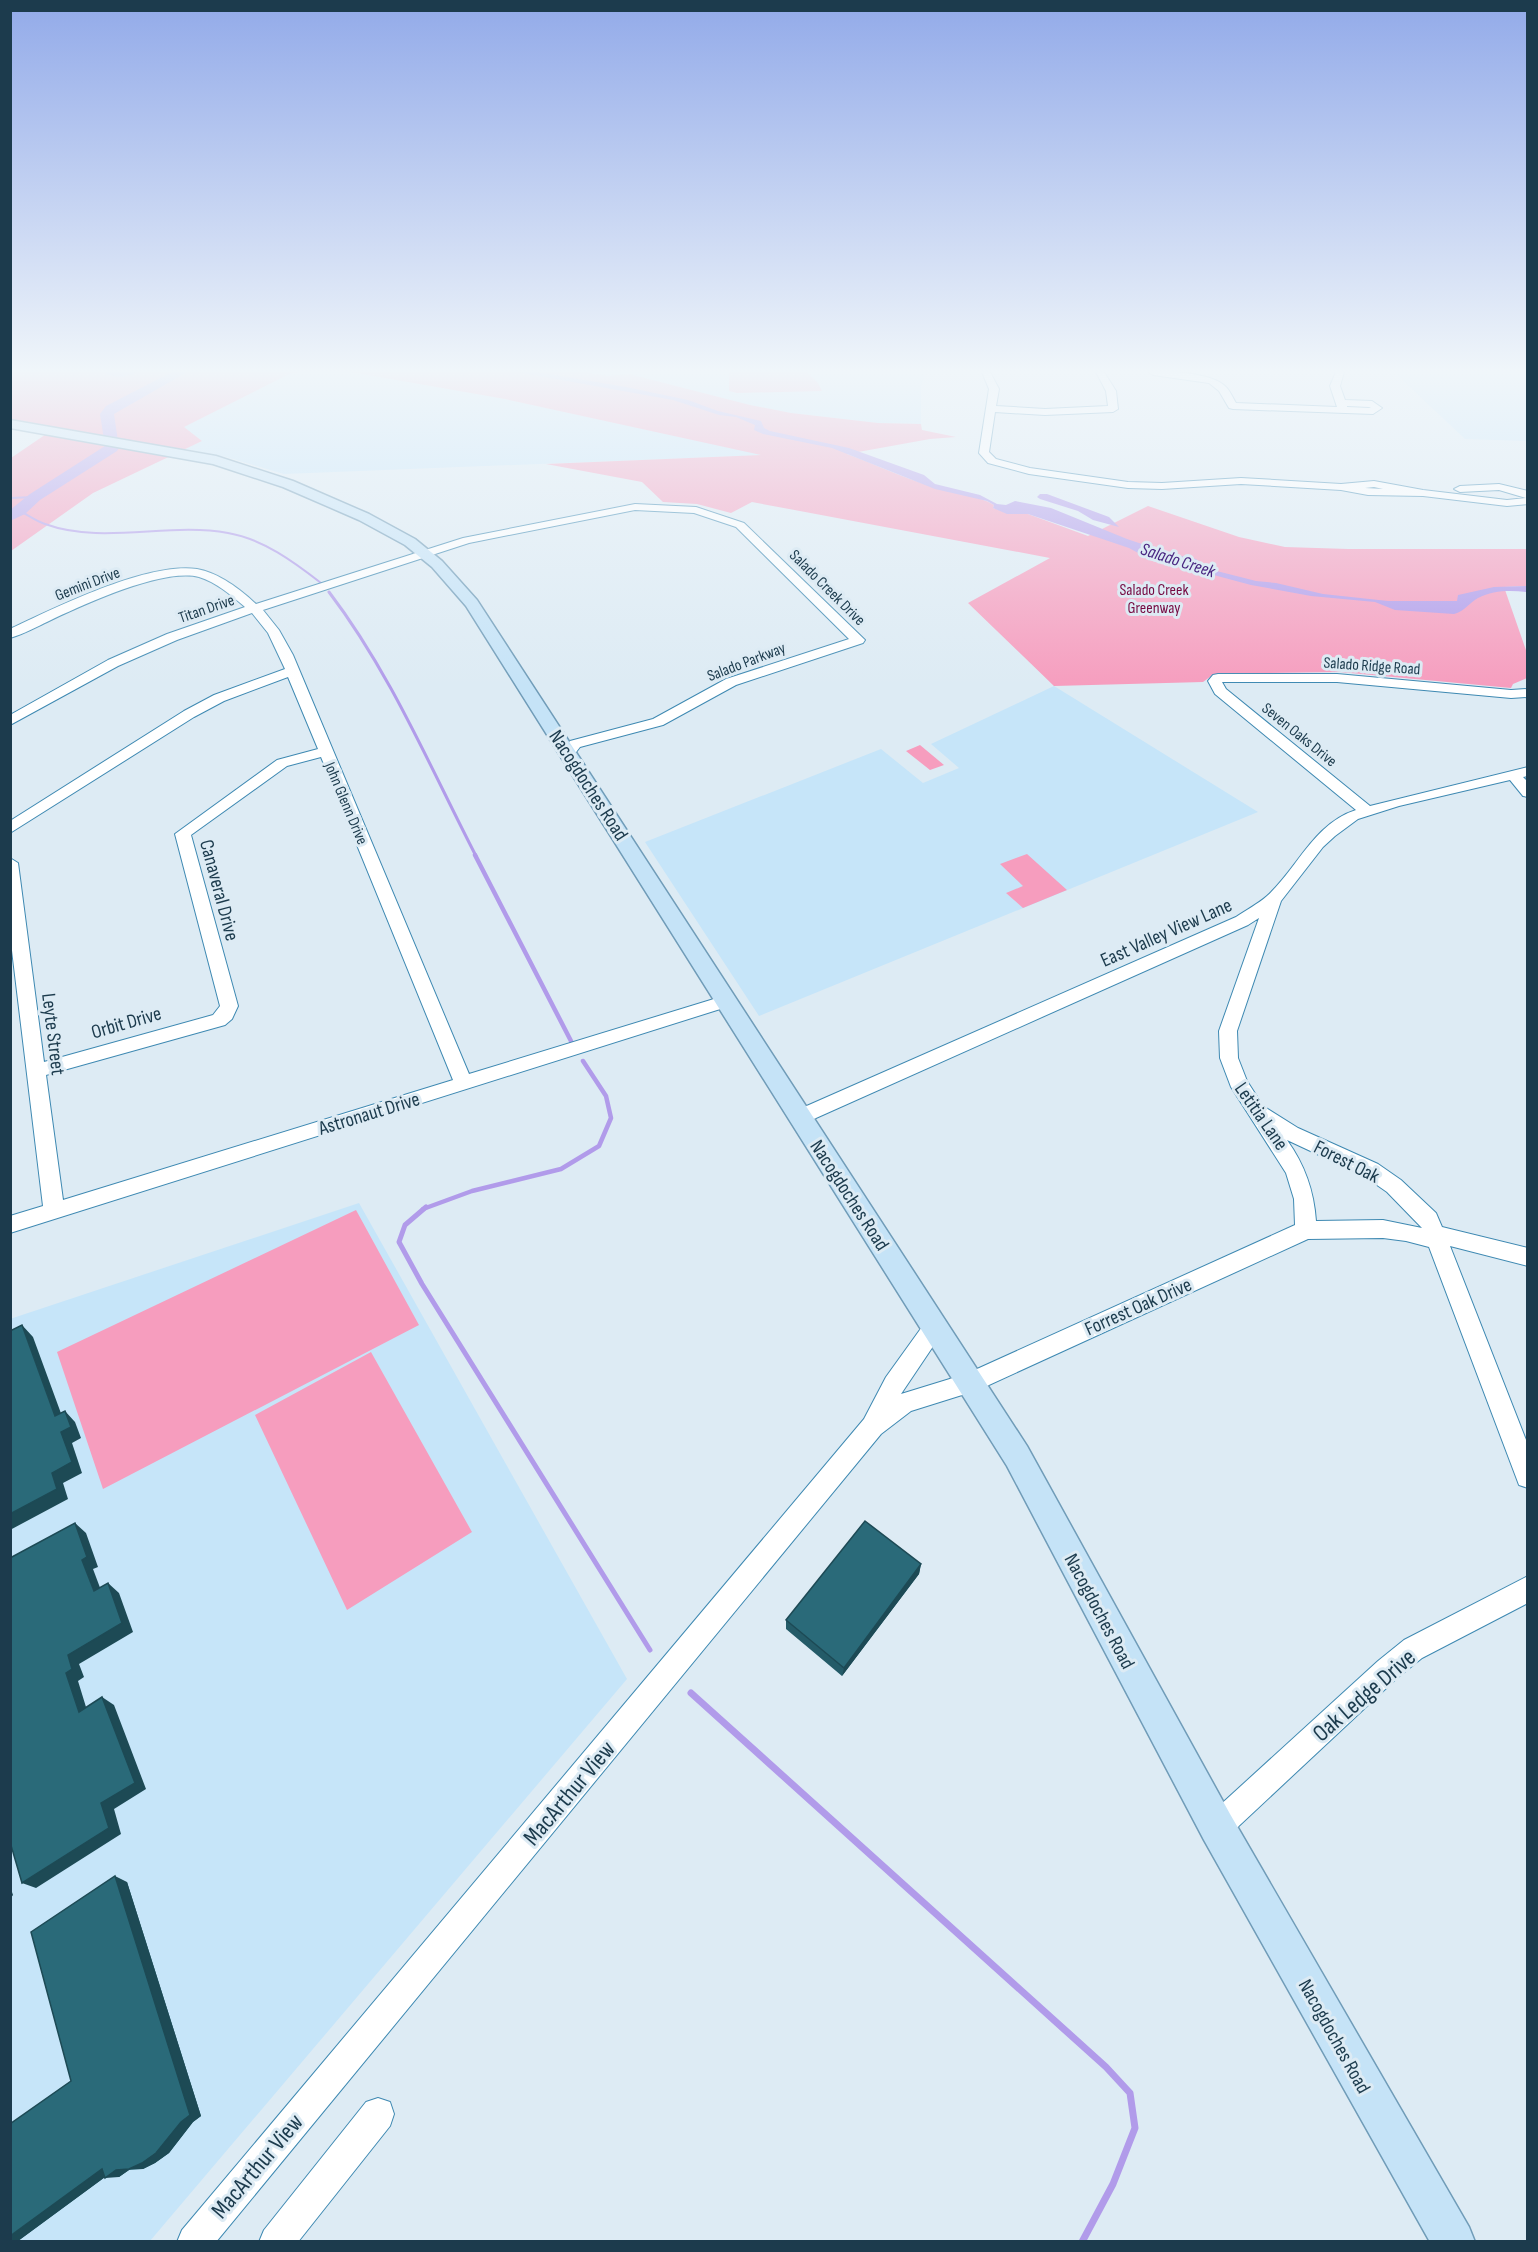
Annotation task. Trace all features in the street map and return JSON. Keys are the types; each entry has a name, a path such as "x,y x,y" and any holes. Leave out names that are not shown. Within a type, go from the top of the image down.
{"main road":[{"name":"Nacogdoches Road","path":"268,477 382,526 425,554 472,603 1017,1456 1217,1827 1374,2105 1454,2241"}],"street":[{"path":"1064,477 1145,486 1241,481 1341,487 1368,492 1428,494 1508,503 1527,501"},
{"path":"1428,494 1476,487 1509,489 1527,495"},
{"name":"Salado Creek Drive","path":"425,554 467,540 622,509 648,506 706,512 740,525 858,640"},
{"name":"Titan Drive","path":"10,721 128,655 172,637 425,554"},
{"name":"John Glenn Drive","path":"178,572 199,573 211,579 254,609 273,629 464,1084"},
{"name":"Gemini Drive","path":"10,634 105,594 146,579 178,572"},
{"name":"Salado Parkway","path":"568,753 584,753 621,740 682,710 731,682 858,640"},
{"path":"10,828 189,714 219,698 292,670"},
{"name":"Salado Ridge Road","path":"1215,681 1223,677 1337,678 1511,694 1527,693"},
{"name":"Seven Oaks Drive","path":"1215,681 1220,691 1367,811"},
{"name":"Canaveral Drive","path":"226,1014 229,1006 183,834 282,763 326,751"},
{"path":"1520,773 1527,793"},
{"name":"East Valley View Lane","path":"800,1117 1227,929 1273,900 1329,833 1353,816 1520,773"},
{"name":"Leyte Street","path":"10,863 54,1211"},
{"name":"Letitia Lane","path":"1273,900 1227,1041 1229,1062 1238,1084 1290,1157 1302,1183 1306,1202 1306,1230"},
{"name":"Astronaut Drive","path":"10,1225 727,1001"},
{"name":"Orbit Drive","path":"36,1071 219,1020 226,1014"},
{"name":"Forest Oak","path":"1258,1112 1291,1133 1371,1170 1394,1186 1433,1231"},
{"path":"1306,1230 1433,1231 1527,1257"},
{"name":"Forrest Oak Drive","path":"970,1383 1306,1230"},
{"path":"1433,1231 1527,1477"},
{"path":"873,1426 894,1384 935,1328"},
{"name":"MacArthur View","path":"194,2241 873,1426 904,1403 970,1383"},
{"name":"Oak Ledge Drive","path":"1217,1827 1387,1670 1413,1649 1527,1589"},
{"path":"276,2241 378,2114"}],"shaded area":[{"path":"1054,686 1258,812 759,1016 645,842 881,749 923,783 959,768 931,744"},
{"path":"359,1203 627,1679 150,2241 11,2241 10,1319"}],"green space":[{"path":"11,477 126,477 93,493 11,551"},
{"name":"Salado Creek Greenway","path":"616,477 905,477 980,499 994,505 993,508 1013,514 1028,514 1088,536 1148,506 1239,537 1285,547 1527,549 1527,586 1504,587 1527,653 1527,678 1513,684 1511,688 1340,672 1214,674 1203,682 1054,686 968,603 1050,558 752,502 731,513 697,504 663,502 642,482"},
{"path":"920,745 944,765 930,770 906,751"},
{"path":"1027,854 1067,890 1023,908 1006,893 1023,886 1000,864"},
{"path":"356,1210 419,1325 103,1489 57,1352"},
{"path":"371,1352 472,1532 347,1610 255,1415"}],"water":[{"path":"905,477 927,477 935,484 980,495 997,504 1006,505 1015,501 1051,508 1127,539 1172,554 1196,559 1200,562 1197,566 1256,581 1276,583 1323,594 1388,601 1457,601 1458,595 1494,587 1527,586 1527,592 1490,593 1454,614 1395,610 1375,602 1311,596 1251,585 1195,570 1172,559 1140,554 1129,548 1028,514 1007,514 993,508 994,505 987,501 935,489"},
{"path":"1040,494 1047,494 1109,517 1119,527 1093,520 1078,511 1040,499 1037,497"}],"building":[{"path":"22,1325 55,1416 65,1411 71,1427 61,1432 72,1462 52,1473 57,1489 10,1514 10,1331"},
{"path":"865,1521 921,1564 844,1668 786,1620"},
{"path":"75,1523 87,1557 82,1560 94,1591 108,1583 122,1623 68,1655 72,1669 66,1673 79,1712 102,1697 135,1783 101,1803 109,1828 22,1883 10,1842 10,1558"},
{"path":"115,1876 190,2115 181,2122 156,2153 142,2163 129,2169 116,2170 105,2178 102,2169 10,2236 10,2124 71,2081 31,1932"}],"waterway":[{"name":"Salado Creek","path":"10,517 35,497 66,477"},
{"path":"10,498 35,497"},
{"path":"20,511 45,524 90,533 205,530 241,536 278,552 321,583"},
{"path":"329,592 371,654 390,687 476,856"},
{"path":"475,855 571,1041"},
{"path":"424,1209 472,1191 561,1169 599,1146 611,1118 606,1096 583,1061"},
{"path":"424,1209 405,1225 399,1242 422,1284 650,1650"},
{"path":"691,1693 1106,2067 1130,2093 1135,2128 1113,2184 1082,2242"}]}
